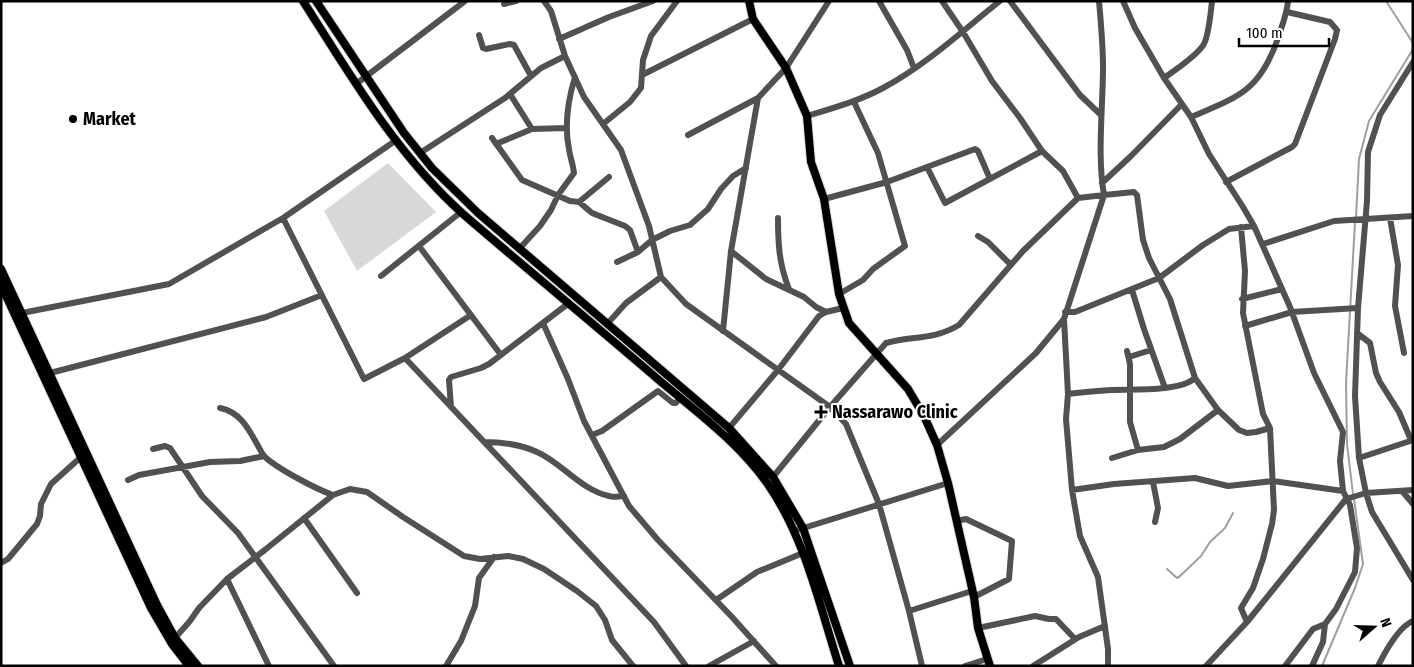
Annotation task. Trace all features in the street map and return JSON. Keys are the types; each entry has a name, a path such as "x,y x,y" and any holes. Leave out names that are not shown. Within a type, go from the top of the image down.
{"main road":[{"path":"303,1 395,141 423,175 461,212 723,435 754,467 779,500 794,531 803,553 839,666"},
{"path":"316,1 404,133 453,189 729,428 773,477 803,528 850,666"},
{"path":"749,1 753,19 786,68 807,116 811,162 824,199 839,294 849,323 908,389 924,416 937,444 948,483 973,594 978,628 988,662"},
{"path":"1,269 157,605 193,664"},
{"path":"1,285 151,608 172,644 193,664"}],"street":[{"path":"356,84 465,1"},
{"path":"504,4 516,1"},
{"path":"544,1 551,11 565,56 584,97 621,150 648,226 661,277 686,304 830,407 846,424 879,504 909,611 922,666"},
{"path":"559,39 609,17 653,1"},
{"path":"603,124 630,102 641,88 643,60 652,36 677,1"},
{"path":"688,134 758,98 786,68 829,1"},
{"path":"879,1 907,50 914,68"},
{"path":"942,1 992,81 1042,151 1063,171 1078,198"},
{"path":"807,116 854,102 883,88 963,32 1000,1"},
{"path":"1010,1 1080,95 1101,115"},
{"path":"1099,1 1103,66 1101,115 1102,183 1104,195 1064,319 1068,394 1066,419 1072,490 1080,536 1098,577 1108,649 1108,666"},
{"path":"1123,1 1135,28 1164,78 1191,117 1209,154 1254,226 1292,312 1314,373 1343,432 1340,461 1343,491 1350,505 1356,548 1355,572 1336,609 1325,624 1323,642 1312,666"},
{"path":"1164,78 1187,62 1204,44 1212,1"},
{"path":"1191,117 1236,98 1260,78 1273,52 1287,12 1288,1"},
{"path":"1226,182 1295,144 1335,39 1336,30 1330,22 1287,12"},
{"path":"642,75 753,19"},
{"path":"479,35 484,48 514,45 531,76"},
{"path":"420,153 510,94 541,68 565,56"},
{"path":"1412,578 1372,512 1366,493 1359,458 1355,396 1356,308 1368,152 1380,114 1413,62"},
{"path":"520,248 540,226 558,195 574,173 568,149 567,128 568,109 575,77"},
{"path":"510,94 532,129"},
{"path":"723,331 731,251 758,98"},
{"path":"839,294 863,280 873,269 905,246 878,153 854,102"},
{"path":"1102,183 1182,104"},
{"path":"567,128 532,129 494,141 522,180 570,201 579,202 592,213 626,226 630,230 638,252"},
{"path":"22,313 169,284 282,218 395,141"},
{"path":"824,199 887,182 974,149 978,151 990,179"},
{"path":"927,167 944,203 1042,151"},
{"path":"617,262 638,252 652,240 670,231 690,225 708,209 721,189 733,176 746,168"},
{"path":"579,202 609,177"},
{"path":"773,477 830,407 886,343 899,339 929,337 947,332 959,325 1023,251 1078,198 1104,195 1136,193 1143,240 1170,299 1195,378 1218,410 1240,430 1246,433 1270,428"},
{"path":"381,276 461,212"},
{"path":"1263,244 1334,221 1413,216"},
{"path":"282,218 364,379 405,358 471,315"},
{"path":"778,218 778,248 782,271 789,289"},
{"path":"1390,218 1398,265 1395,306 1404,354"},
{"path":"1066,312 1075,312 1159,278 1213,238 1229,229 1254,226"},
{"path":"1241,227 1245,271 1242,299 1244,326 1263,414 1270,428 1274,510 1272,524 1254,588 1242,608 1247,622"},
{"path":"978,236 993,247 1011,265"},
{"path":"419,246 501,355"},
{"path":"731,251 766,279 804,297 816,307 826,312"},
{"path":"608,323 626,303 661,277"},
{"path":"1242,299 1282,289"},
{"path":"1132,290 1165,388"},
{"path":"50,373 266,316 322,295"},
{"path":"451,406 449,380 452,376 481,368 569,303"},
{"path":"729,428 778,370 819,316 826,312 843,308"},
{"path":"1244,326 1292,312 1356,308"},
{"path":"937,444 1036,353 1064,319"},
{"path":"543,323 584,421 636,516 776,666"},
{"path":"1357,333 1370,342 1376,373 1399,412 1412,440 1359,458"},
{"path":"1138,450 1130,422 1131,390 1128,354 1151,350"},
{"path":"405,358 654,622 686,666"},
{"path":"1068,394 1165,388 1189,382 1195,378"},
{"path":"592,435 606,428 658,391 673,403 680,398"},
{"path":"220,408 229,410 242,420 264,456 271,462 319,490 333,494"},
{"path":"1112,458 1138,450 1164,447 1180,439 1218,410"},
{"path":"484,442 518,445 537,452 593,489 609,497 624,496"},
{"path":"153,449 165,446 170,448 202,496 238,533 334,666"},
{"path":"128,480 139,475 210,462 240,461 264,456"},
{"path":"1,563 8,559 37,524 40,516 40,504 51,484 82,457"},
{"path":"1072,490 1114,484 1195,478 1228,486 1273,480 1343,491"},
{"path":"1153,482 1158,508 1155,522"},
{"path":"794,531 948,483"},
{"path":"176,638 199,608 227,578 256,557 333,494 350,489 366,492 464,556 480,559 508,556 524,559 544,569 596,606 605,620 612,640 633,666"},
{"path":"1206,666 1247,622 1348,498 1366,493 1413,490"},
{"path":"1402,491 1413,504"},
{"path":"304,518 357,593"},
{"path":"909,611 973,594 1009,579 1012,541 966,518 956,520"},
{"path":"716,600 757,572 803,553"},
{"path":"446,666 461,641 475,606 479,578 494,558"},
{"path":"227,578 269,666"},
{"path":"978,628 1035,616 1056,619 1075,639"},
{"path":"1378,666 1391,644 1407,623 1413,621"},
{"path":"1285,666 1313,629 1325,624"},
{"path":"1033,666 1075,639 1105,626"},
{"path":"709,666 754,641"},
{"path":"965,666 988,662"}],"shaded area":[{"path":"388,163 436,212 357,271 324,211"}],"waterway":[{"path":"1386,1 1413,43"},
{"path":"1356,217 1359,159 1369,121 1413,49"},
{"path":"1353,494 1347,444 1346,383 1355,222"},
{"path":"1322,666 1355,588 1363,564 1354,499"},
{"path":"1167,569 1177,578 1179,577 1201,556 1210,542 1225,528 1233,513"}],"place":[{"name":"Market","path":"73,119"},
{"name":"Nassarawo Clinic","path":"821,412"}]}
